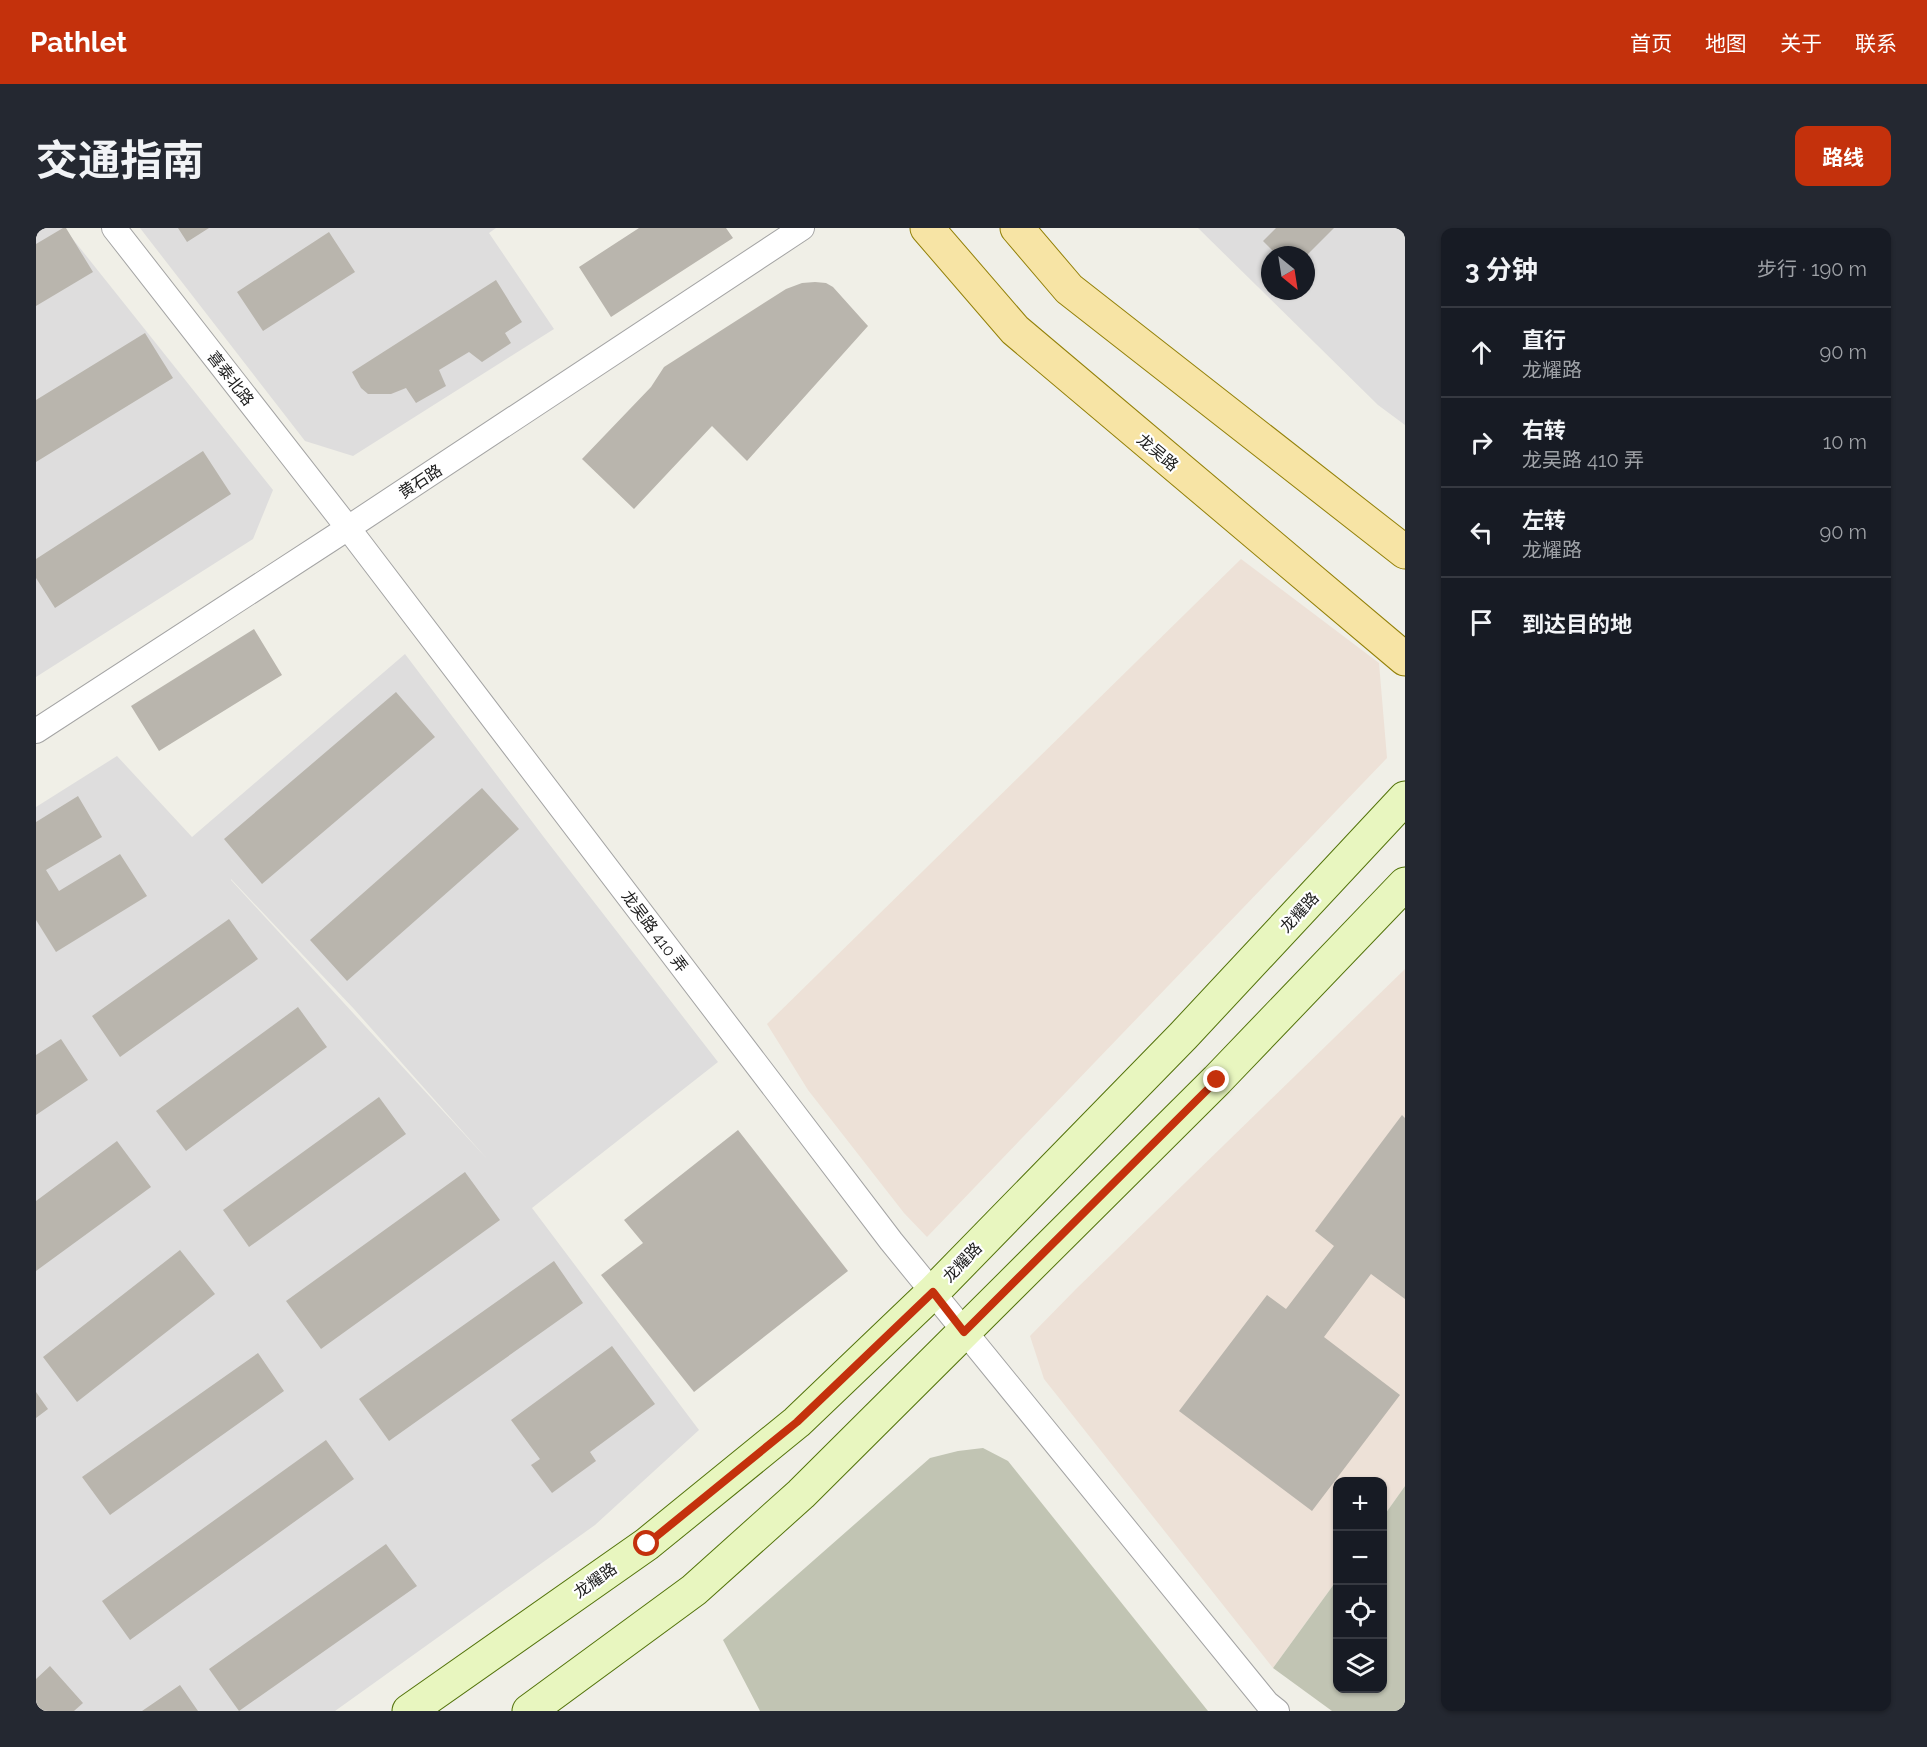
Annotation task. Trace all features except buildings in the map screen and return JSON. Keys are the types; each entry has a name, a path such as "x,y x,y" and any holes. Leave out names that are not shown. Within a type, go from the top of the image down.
{"main road":[{"name":"龙吴路","path":"927,228 1015,330 1405,659"},
{"path":"1017,228 1069,289 1405,552"},
{"name":"龙耀路","path":"409,1711 647,1544 797,1422 933,1292 1183,1036 1405,798"},
{"path":"529,1711 694,1590 801,1494 1217,1080 1405,884"}],"street":[{"name":"喜泰北路","path":"114,228 348,528"},
{"name":"黄石路","path":"36,731 802,228"},
{"name":"龙吴路 410 弄","path":"348,528 891,1241 1260,1694 1277,1711"}],"shaded area":[{"path":"36,228 64,228 273,490 253,539 36,677"},
{"path":"140,228 496,228 489,233 554,329 353,456 305,441"},
{"path":"1198,228 1405,228 1405,425 1378,405 1271,300 1315,300 1315,246 1261,246 1261,290"},
{"path":"1241,559 1379,663 1387,758 927,1237 904,1213 808,1090 767,1024"},
{"path":"405,654 718,1062 532,1208 699,1430 595,1525 335,1711 36,1711 36,807 117,756 192,837","holes":["231,879 354,1009 488,1160"]},
{"path":"1405,969 1405,1486 1387,1511 1387,1477 1333,1477 1333,1586 1273,1668 1044,1379 1030,1336"},
{"path":"983,1448 1008,1461 1208,1711 760,1711 723,1640 930,1458"},
{"path":"1405,1486 1405,1711 1332,1711 1273,1668 1333,1586 1333,1693 1387,1693 1387,1511"}],"route":[{"path":"647,1544 797,1422 933,1292 964,1332 1217,1080"}]}
